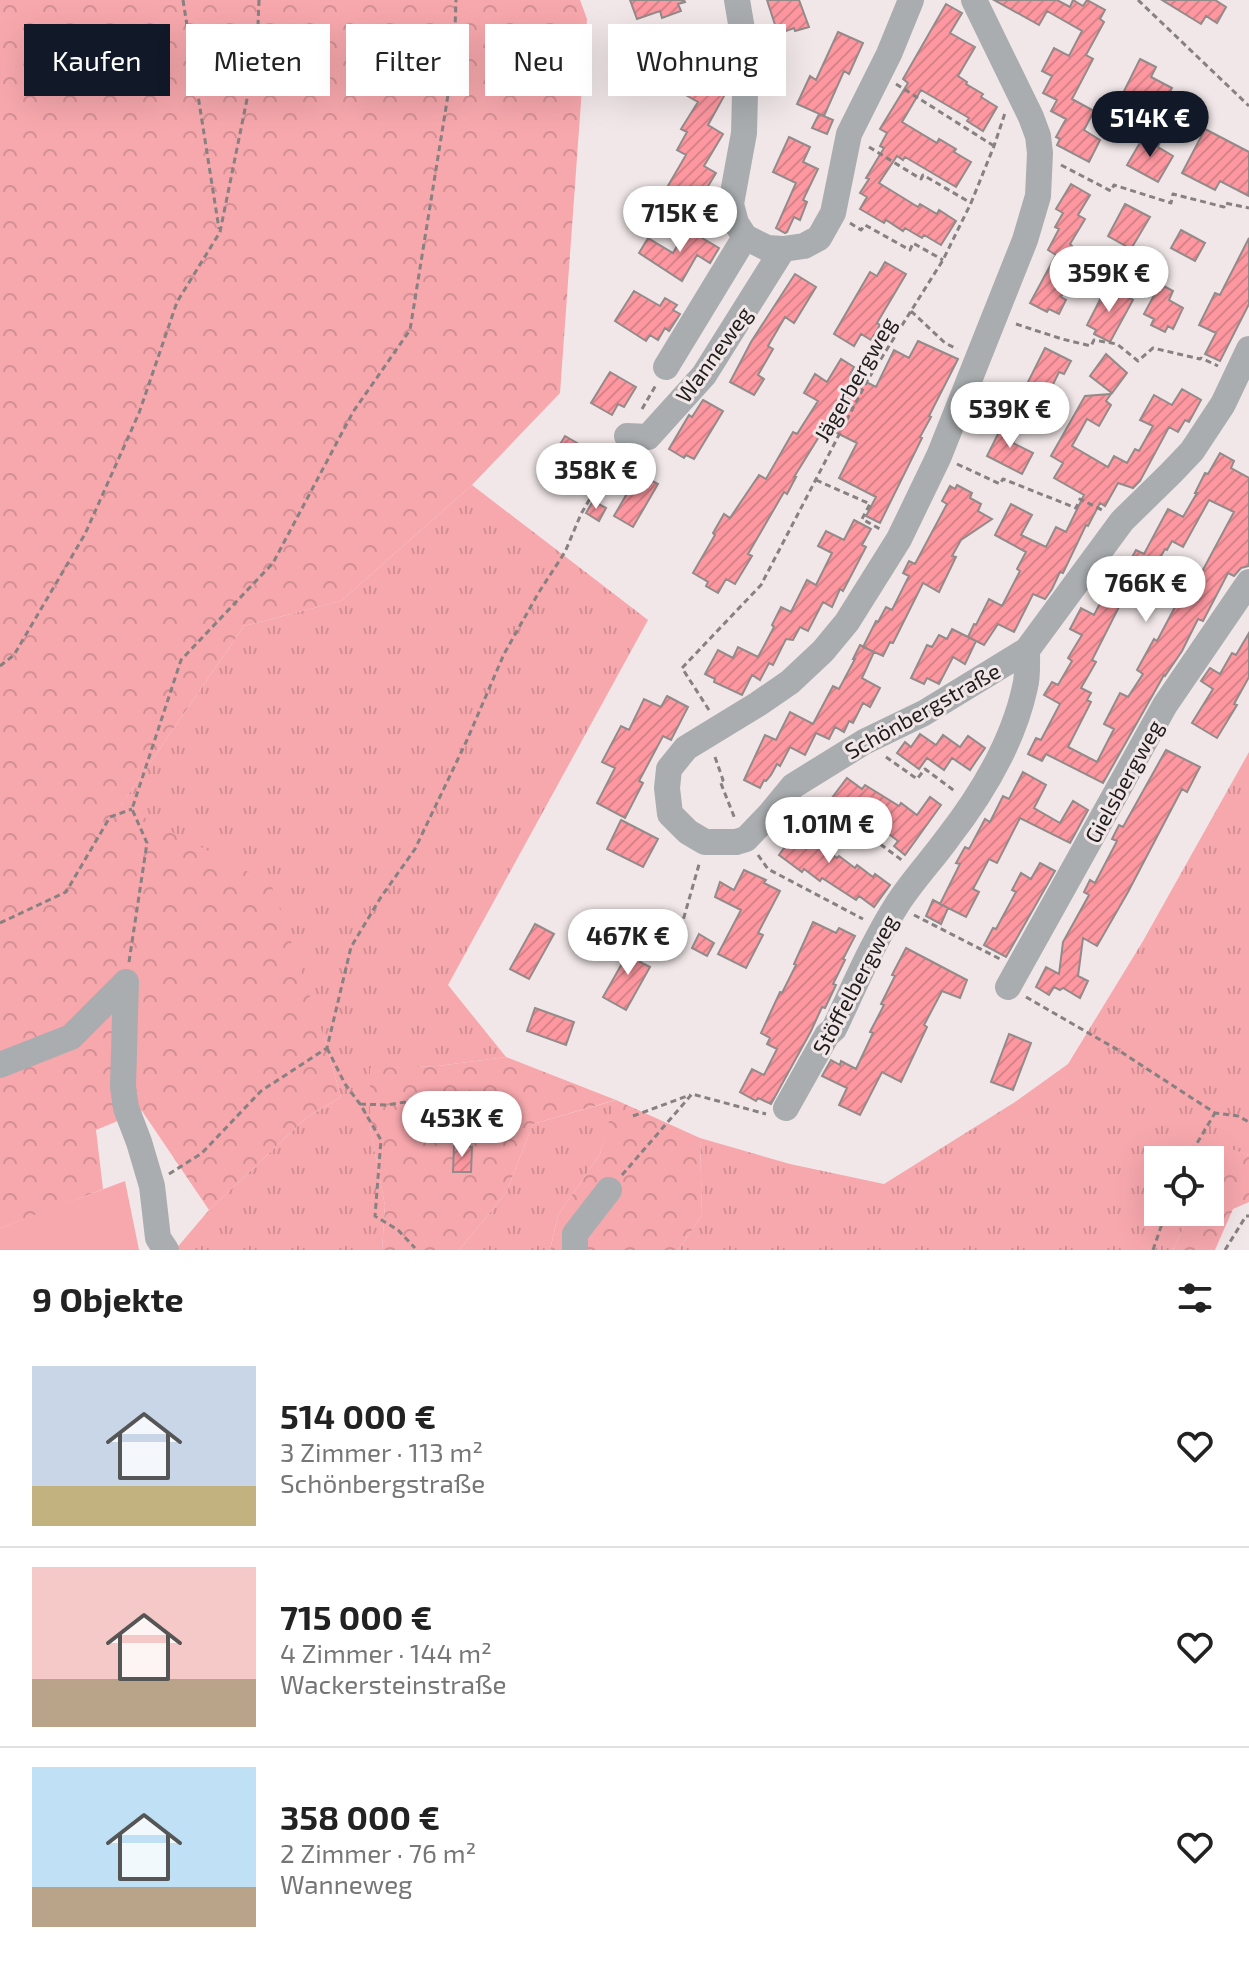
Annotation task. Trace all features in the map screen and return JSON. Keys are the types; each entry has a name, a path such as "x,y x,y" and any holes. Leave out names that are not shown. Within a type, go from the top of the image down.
{"street":[{"path":"737,0 746,53 744,133 731,204 736,223 745,237 767,248 783,249 804,246 819,238 833,213 849,134 880,73 911,0"},
{"path":"746,839 705,842 688,832 670,814 667,788 669,769 686,748 790,682 823,651 847,622 899,539 939,456 1025,240 1038,196 1038,136 974,0"},
{"path":"666,367 745,237"},
{"name":"Wanneweg","path":"627,436 648,437 704,375 783,249"},
{"name":"Schönbergstraße","path":"746,839 793,786 864,742 924,713 1027,650 1122,521 1192,451 1223,404 1249,349"},
{"name":"Gielsbergweg","path":"1014,978 1165,705 1249,582"},
{"name":"Stöffelbergweg","path":"786,1108 827,1035 834,1029 896,906 947,839 987,781 1003,751 1026,685 1027,650"},
{"path":"0,1065 71,1037 126,982"},
{"path":"126,982 123,1087 126,1108 152,1186 158,1238 166,1250"},
{"path":"575,1250 575,1234 609,1190"}],"path":[{"path":"183,0 220,232"},
{"path":"0,666 14,655 85,534 139,413 177,302 220,232 257,50 259,0"},
{"path":"126,982 147,843 132,809 181,660 273,563 353,412 410,330 454,58 456,0"},
{"path":"1138,0 1249,106"},
{"path":"880,73 994,146"},
{"name":"Jägerbergweg","path":"713,730 682,668 761,585 867,381 943,260 971,203 1015,83"},
{"path":"849,134 921,179 923,175 971,203"},
{"path":"1040,153 1111,191 1114,185 1171,203 1173,194 1224,207 1225,203 1249,208"},
{"path":"833,213 861,230 865,225 910,250 913,243 943,260"},
{"path":"911,311 945,343 978,360"},
{"path":"994,317 1091,346 1094,340 1117,344 1138,361 1153,348 1201,358 1236,375"},
{"path":"415,1248 398,1230 375,1216 381,1140 345,1084 327,1048 351,947 415,849 504,654 565,552 581,514 666,367"},
{"path":"939,456 1000,484 1003,479 1076,508 1080,499 1122,521"},
{"path":"816,480 870,504 862,519 899,539"},
{"path":"713,730 723,780 720,781 739,829 768,869 883,930"},
{"path":"864,742 917,779 925,769 971,804"},
{"path":"793,786 842,824 845,818 919,873"},
{"path":"0,923 66,892 110,817 132,809"},
{"path":"664,952 678,938 705,842"},
{"path":"896,906 1014,978 1060,1016 1215,1113 1238,1116 1249,1122"},
{"path":"152,1186 202,1153 261,1091 327,1048"},
{"path":"360,1104 386,1105 471,1092"},
{"path":"633,1116 692,1094 752,1110"},
{"path":"609,1190 692,1094"},
{"path":"1195,1146 1215,1113"},
{"path":"1225,1250 1246,1216 1249,1216"},
{"path":"1153,1250 1161,1226"}],"green space":[{"path":"0,0 580,0 587,24 485,24 485,96 581,96 560,393 472,485 341,601 244,626 121,805 271,884 324,1037 341,1097 306,1118 209,1210 142,1111 96,1130 103,1189 0,1228"},
{"path":"472,485 648,620 448,985 506,1057 438,1066 370,1069 370,1126 385,1206 382,1250 175,1250 209,1210 306,1118 341,1097 324,1037 121,805 244,626 341,601"},
{"path":"1249,752 1249,1155 1224,1150 1224,1146 1144,1146 1144,1226 1184,1226 1173,1250 678,1250 702,1215 700,1138 790,1164 884,1184 1015,1102 1068,1064 1143,941"},
{"path":"506,1057 616,1100 700,1138 702,1215 678,1250 550,1250 558,1215 600,1154 615,1100 533,1124 506,1193 459,1250 382,1250 385,1206 370,1126 370,1068 438,1066"},
{"path":"616,1100 600,1154 558,1215 550,1250 459,1250 506,1193 533,1124"},
{"path":"1224,1149 1249,1155 1249,1202 1233,1209 1215,1250 1173,1250 1184,1226 1224,1226"},
{"path":"125,1181 139,1250 0,1250 0,1228"}],"building":[{"path":"630,0 685,2 678,4 681,11 662,18 660,11 637,19"},
{"path":"767,0 799,0 809,27 786,31 786,24 775,24"},
{"path":"994,0 1057,0 1070,7 1073,0 1083,6 1087,0 1105,10 1100,19 1104,22 1086,55 1093,59 1072,99 1094,111 1084,130 1100,140 1089,162 1057,145 1060,139 1056,137 1066,119 1051,111 1057,100 1043,93 1052,76 1042,71 1054,48 1069,56 1082,31 1047,11 1039,25"},
{"path":"1162,0 1215,0 1226,7 1217,23 1206,16 1201,24"},
{"path":"946,4 962,13 950,33 975,47 958,76 997,107 983,131 967,121 969,118 921,90 902,122 937,143 939,139 971,162 956,187 905,157 903,160 897,156 879,183 918,207 920,204 937,214 939,210 956,221 941,245 905,228 903,231 886,220 884,223 860,209 867,197 860,193 884,148 880,146 887,133 880,129 908,83 903,79"},
{"path":"838,32 863,43 849,74 844,71 824,116 797,104 810,76 816,80"},
{"path":"1140,59 1156,67 1151,77 1172,88 1160,112 1123,93"},
{"path":"687,96 724,96 708,125 723,134 704,166 716,173 699,201 716,198 718,217 692,220 698,211 665,191 686,155 677,150 687,132 681,129 698,102"},
{"path":"819,114 833,120 827,134 812,128"},
{"path":"1205,129 1249,152 1249,196 1220,181 1215,190 1182,173"},
{"path":"1145,134 1160,142 1158,147 1173,156 1158,182 1127,165"},
{"path":"789,137 810,147 803,162 818,169 803,200 807,202 800,220 794,217 785,233 776,228 796,183 773,172"},
{"path":"1071,184 1090,195 1078,215 1085,219 1066,256 1079,263 1061,297 1066,300 1059,314 1030,303 1056,255 1048,250 1063,213 1056,209"},
{"path":"1125,204 1150,217 1131,249 1108,236"},
{"path":"687,229 719,248 710,263 697,255 682,281 639,253 648,238 673,253"},
{"path":"1181,230 1205,243 1195,261 1171,248"},
{"path":"1249,238 1249,304 1220,361 1205,354 1216,333 1199,325 1215,293 1220,295"},
{"path":"885,262 906,274 877,323 880,325 871,340 861,334 854,346 834,334 870,272 877,276"},
{"path":"795,274 816,287 794,323 785,317 768,346 773,349 758,375 764,379 754,395 730,382 751,342"},
{"path":"1160,284 1173,291 1169,300 1183,308 1173,329 1168,326 1165,332 1151,325 1154,319 1144,314"},
{"path":"1107,286 1133,300 1110,342 1094,334 1096,330 1087,325"},
{"path":"634,291 660,306 665,298 677,305 673,310 680,314 669,331 665,328 658,340 650,335 646,341 615,321"},
{"path":"918,341 958,359 880,523 866,516 876,497 839,478 857,443 825,427 748,554 752,556 735,584 726,579 718,593 706,586 708,582 693,573 715,535 713,533 724,514 730,518 759,475 766,479 793,432 797,434 818,401 804,393 815,374 827,382 841,359 854,367 850,374 876,387 894,350 909,358"},
{"path":"1045,348 1071,361 1064,374 1059,372 1046,399 1025,388"},
{"path":"1106,354 1127,373 1112,393 1090,376"},
{"path":"610,372 636,387 624,407 618,404 612,415 591,403"},
{"path":"1182,389 1201,400 1189,422 1185,420 1178,432 1169,427 1140,481 1133,488 1118,483 1105,506 1100,503 1063,573 1060,572 1045,599 1033,594 1014,632 998,624 984,645 968,637 989,599 1002,606 1020,571 1017,569 1026,552 995,535 1011,504 1032,515 1021,535 1046,547 1056,527 1066,532 1084,495 1054,478 1063,463 1051,456 1085,396 1111,394 1106,401 1111,405 1099,426 1087,419 1072,446 1108,467 1114,456 1127,463 1135,449 1139,451 1153,426 1140,420 1154,395 1172,405"},
{"path":"703,400 723,411 694,459 686,455 684,458 669,449 689,415 692,417"},
{"path":"1004,422 1020,430 1013,443 1033,453 1022,474 987,456"},
{"path":"565,436 591,451 572,483 541,465 549,450 555,453"},
{"path":"1220,453 1234,461 1231,468 1249,478 1249,566 1241,568 1234,576 1228,573 1203,621 1198,619 1103,783 1046,754 1042,761 1028,754 1036,738 1041,740 1060,704 1044,695 1052,682 1058,685 1072,661 1068,658 1082,635 1070,629 1081,608 1094,615 1122,557 1130,561 1136,550 1144,554 1168,509 1183,517 1205,473 1208,474","holes":["1209,500 1234,512 1190,594 1184,590 1157,641 1154,639 1137,670 1143,674 1128,697 1120,693 1104,724 1114,729 1097,762 1068,747 1091,702 1087,700 1091,693 1081,688 1096,662 1092,660 1123,599 1129,603 1134,594 1141,598 1165,549 1172,541 1183,547"]},
{"path":"633,471 658,484 633,527 614,516 629,490 624,487"},
{"path":"957,485 972,493 970,498 981,504 978,511 992,519 961,540 939,592 923,583 893,643 890,642 883,656 863,647 886,607 892,610 909,576 903,573 909,561 915,564 947,504 942,501 950,486 955,489"},
{"path":"593,501 606,508 599,521 586,513"},
{"path":"854,520 871,529 862,545 866,547 832,607 823,602 808,631 800,627 793,640 786,639 773,665 769,663 760,680 752,675 742,695 714,682 715,679 705,674 718,650 733,658 738,647 758,657 781,607 791,612 807,580 816,585 832,553 818,546 826,531 844,540"},
{"path":"952,629 976,641 965,664 953,657 939,684 927,678 924,684 911,678 927,645 932,647 939,635 947,639"},
{"path":"1249,633 1249,677 1217,738 1192,723 1213,689 1201,681 1210,668 1220,674"},
{"path":"860,645 874,652 862,678 880,688 870,707 863,703 853,723 849,721 844,732 835,727 829,739 816,733 805,755 790,747 780,766 777,764 760,788 744,780 765,735 776,740 790,712 813,724 833,686 839,689"},
{"path":"667,696 688,707 671,740 663,736 639,781 643,783 625,818 597,803 615,768 602,762 621,726 629,730 644,699 661,707"},
{"path":"920,734 936,745 943,735 960,747 968,736 985,748 970,770 952,758 944,770 927,758 919,769 897,753 905,742 911,747"},
{"path":"1166,750 1200,767 1187,792 1182,789 1097,946 1083,938 1078,976 1088,981 1080,998 1063,988 1054,987 1049,995 1036,987 1046,967 1059,974 1063,942 1089,895 1084,892 1090,880 1095,883 1117,841 1112,839 1119,825 1123,827"},
{"path":"1023,772 1046,785 1034,808 1060,823 1073,801 1088,810 1070,843 1020,818 997,863 989,859 973,889 979,892 966,917 940,904 965,847 969,849 985,819 990,822 1003,796 1009,799"},
{"path":"847,778 862,789 865,785 899,806 901,803 917,815 930,797 941,805 905,855 894,846 898,841 866,817 864,819 849,807 846,811 831,799"},
{"path":"801,813 814,823 805,835 837,858 839,856 855,868 857,865 873,877 875,874 890,885 874,907 859,896 856,900 822,878 820,881 804,869 802,872 779,855 787,844 781,840"},
{"path":"621,820 658,839 643,867 607,849"},
{"path":"1040,863 1055,871 1006,957 984,945 1016,892 1012,890 1021,873 1031,879"},
{"path":"744,870 766,880 764,883 780,891 758,933 763,935 746,968 718,954 741,910 715,897 720,882 734,890"},
{"path":"933,900 948,908 941,924 926,916"},
{"path":"813,922 836,933 839,928 855,936 825,1008 822,1007 771,1104 758,1098 756,1101 740,1092 752,1069 764,1075 777,1049 767,1044 770,1038 761,1033 796,965"},
{"path":"535,924 554,934 529,979 510,969"},
{"path":"699,934 714,943 707,956 692,948"},
{"path":"636,939 648,947 640,962 650,967 626,1010 603,997"},
{"path":"906,948 967,980 960,998 942,991 924,1025 927,1027 901,1082 882,1072 860,1115 839,1105 847,1088 822,1076 831,1060 840,1065 841,1061 856,1069 884,1005 881,1004 895,976 892,975"},
{"path":"535,1008 574,1022 566,1045 527,1031"},
{"path":"1009,1034 1031,1043 1013,1090 991,1082"},
{"path":"454,1146 472,1147 471,1172 453,1172"}]}
